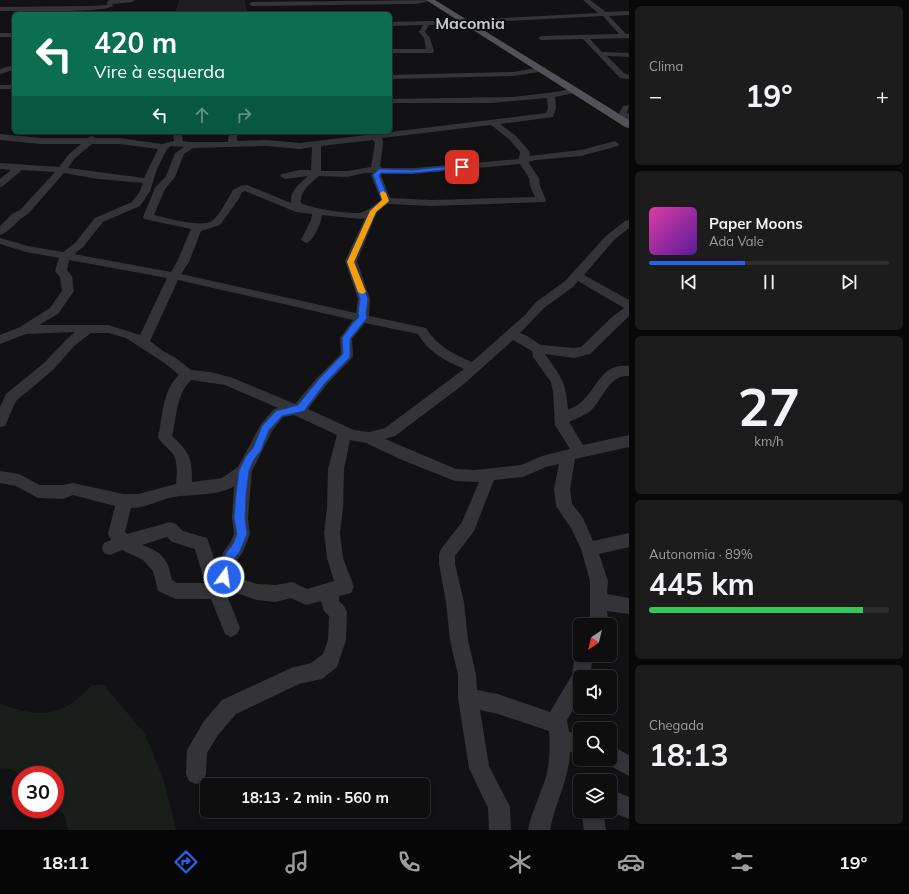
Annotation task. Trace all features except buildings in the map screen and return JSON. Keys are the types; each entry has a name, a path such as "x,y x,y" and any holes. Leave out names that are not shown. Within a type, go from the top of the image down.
{"main road":[{"path":"430,0 629,124"}],"street":[{"path":"252,4 416,2 430,0"},
{"path":"586,0 604,14 611,23 626,36"},
{"path":"28,2 132,1"},
{"path":"0,9 91,8 110,6 110,2"},
{"path":"336,2 345,7 348,11"},
{"path":"392,24 467,22 629,13"},
{"path":"392,51 430,51 427,38 422,32 427,23"},
{"path":"611,23 623,23"},
{"path":"0,35 12,34"},
{"path":"541,38 626,36"},
{"path":"586,37 623,76 629,77"},
{"path":"0,41 12,40"},
{"path":"601,54 629,55"},
{"path":"0,72 12,68"},
{"path":"392,77 513,74 542,69"},
{"path":"0,87 12,87"},
{"path":"392,100 405,102 552,96 576,90"},
{"path":"0,340 24,330 54,311 68,291 66,276 61,271 65,256 79,245 99,220 136,204 145,191 154,162 163,147 169,144 232,145 267,143 300,146 377,137 550,115 552,108 552,96"},
{"path":"629,107 626,108 623,113 629,119"},
{"path":"178,134 188,148 180,153 170,177 160,188 148,217 196,228 203,228 216,222 235,197 236,192 242,188 247,188 300,210 360,216 373,211 386,201 432,203 541,200 535,186 534,178 523,161 525,152 513,138 493,122"},
{"path":"109,134 88,142 72,156 62,170 24,212 16,216 1,234 26,249 122,265 422,331 426,340 437,351 473,368"},
{"path":"232,145 233,134"},
{"path":"250,144 254,142 254,134"},
{"path":"0,137 41,141 119,141 163,147"},
{"path":"377,137 379,143 375,166 379,171"},
{"path":"317,144 316,174 300,188 295,200 296,204 300,207 317,212"},
{"path":"285,176 302,173 342,174 371,170 413,172 523,161 535,157 581,153 615,144"},
{"path":"0,166 62,170 98,176 148,180"},
{"path":"0,184 20,167"},
{"path":"379,171 376,175 386,201"},
{"path":"363,318 362,313 364,299 351,262 373,211"},
{"path":"306,240 316,220 317,212"},
{"path":"369,438 390,432 460,381 540,305 569,284 610,238 629,223"},
{"path":"142,342 174,276 183,262 196,228"},
{"path":"576,275 629,305"},
{"path":"509,335 523,339 538,349 574,353 585,351 616,320 629,310"},
{"path":"345,432 336,469 335,508 332,533 335,558 345,587 330,589 306,597 292,590 284,593 273,594 232,583 224,577 225,569 230,556 237,547 242,534 240,518 241,494 244,471 249,459 256,450 266,428 279,413 301,408 322,381 347,355 346,338 363,318"},
{"path":"24,330 70,328 86,330 108,329 130,335 171,361 180,370 188,375 210,377 228,382 345,432 369,438 407,456 455,475 489,476 523,471 542,462 574,453 629,441"},
{"path":"0,422 11,398 27,383 50,366 70,343 86,330"},
{"path":"538,349 538,354 557,381 560,392 562,425 574,453 562,489 564,506 577,523 589,549 598,582 599,618"},
{"path":"562,420 584,408 601,388 607,378 618,370 629,372"},
{"path":"184,489 184,468 179,450 169,443 165,437 169,423 172,397 177,386 188,375"},
{"path":"0,477 19,480 38,491 63,492 73,489 123,500 138,500 155,497 171,491 225,484 244,471"},
{"path":"489,476 468,526 447,554 447,564 455,602 459,640 467,676 468,698 480,768 499,807 500,830"},
{"path":"116,545 116,534 123,510 123,500"},
{"path":"116,545 160,530 170,529 178,537 201,543 216,591 231,628"},
{"path":"589,549 629,540"},
{"path":"116,545 132,548 148,555 161,568 164,585 176,591 216,591 232,583"},
{"path":"196,774 197,750 229,707 298,674 315,672 330,660 338,640 339,626 338,612 330,605 330,589"},
{"path":"598,601 629,606"},
{"path":"468,698 498,704 550,722 557,719 573,692"},
{"path":"539,830 548,796 557,774 561,754 570,742 557,719"},
{"path":"617,759 629,766"},
{"path":"617,803 629,808"},
{"path":"593,818 595,830"}],"shaded area":[{"path":"179,0 245,0 247,12 176,12"},
{"path":"93,685 104,685 145,734 164,781 176,830 68,830 64,815 64,766 12,766 12,770 0,768 0,704 30,712 45,713 53,712 65,707"}],"slow traffic":[{"path":"362,292 351,262 355,249 373,211 386,201 383,193"}],"district":[{"name":"Macomia","path":"470,23"}],"route":[{"path":"224,577 225,569 230,556 237,547 242,534 240,518 241,494 244,471 249,459 256,450 266,428 279,413 301,408 322,381 347,355 346,338 363,318 362,313 364,299 351,262 355,249 373,211 386,201 376,175 379,171 413,172 462,167"}]}
